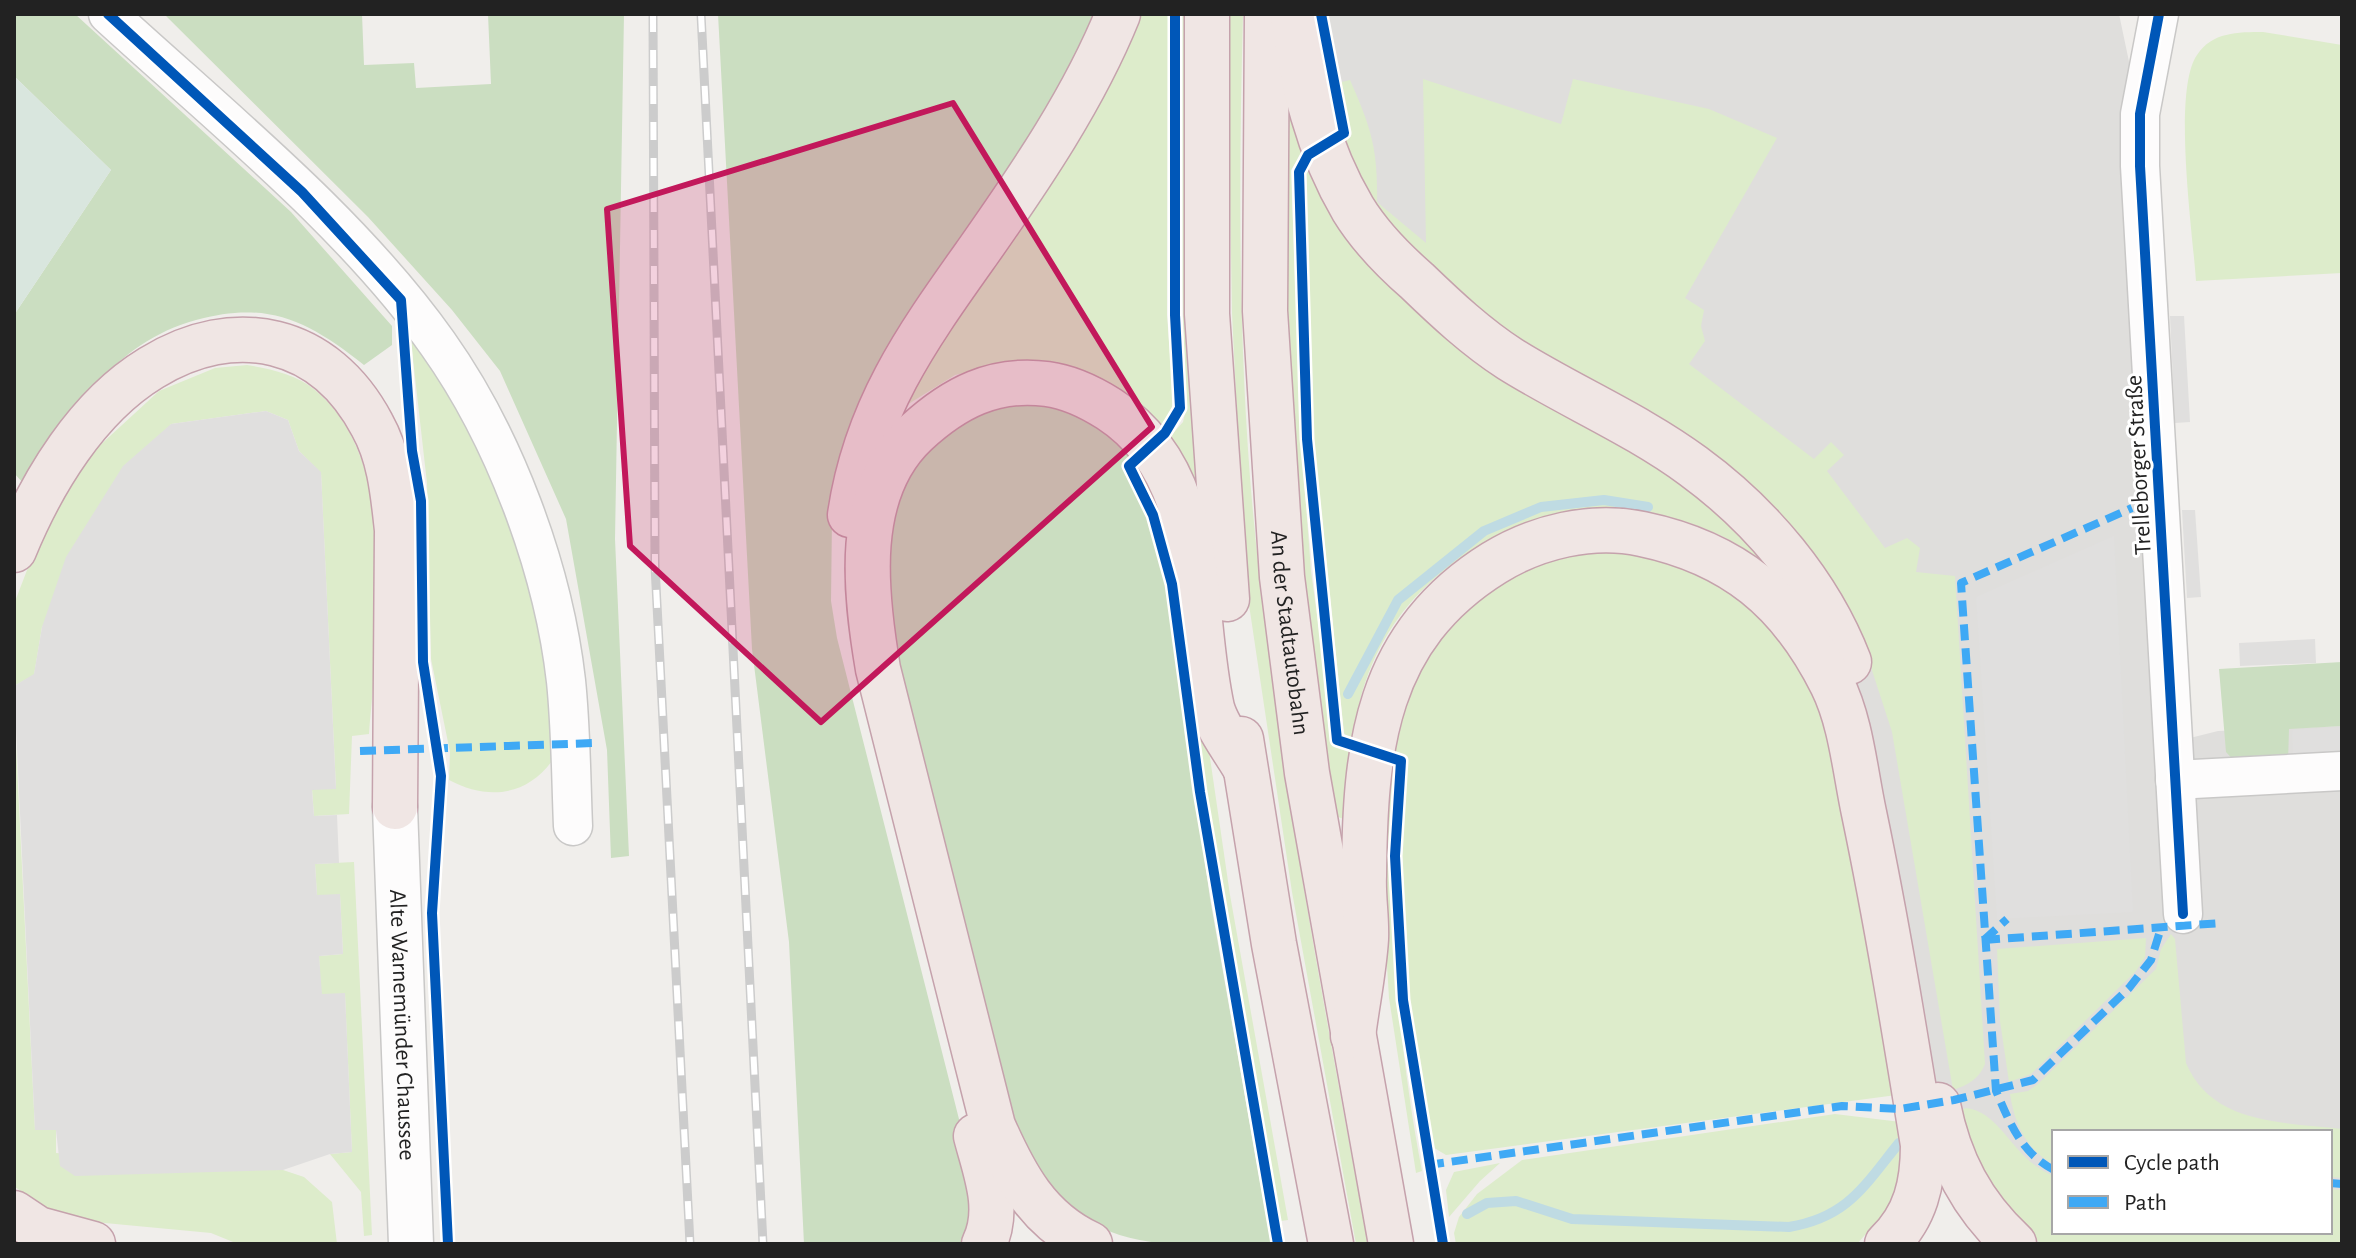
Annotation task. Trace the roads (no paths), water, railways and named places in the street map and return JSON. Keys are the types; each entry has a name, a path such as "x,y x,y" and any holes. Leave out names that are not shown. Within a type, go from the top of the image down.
{"highway":[{"path":"984,1244 993,1219 989,1186 863,692 849,621 845,564 850,512 862,451 888,387 928,321 1017,196 1104,50 1118,14"},
{"path":"1207,14 1207,314 1222,548 1244,766 1331,1244"},
{"name":"An der Stadtautobahn","path":"1267,14 1265,311 1282,577 1307,773 1391,1244"},
{"path":"1293,14 1307,98 1322,147 1354,210 1399,265 1453,315 1508,357 1691,465 1744,507 1794,565 1838,633 1860,692 1872,743 1946,1143 1969,1192 2014,1244"},
{"path":"14,550 39,496 65,455 124,389 150,368 205,343 231,338 276,343 324,365 352,391 373,426 392,486 397,530 395,807"},
{"path":"1090,1244 1045,1215 1017,1180 993,1126 878,669 869,617 867,559 874,510 888,472 907,441 956,401 982,389 1011,383 1063,386 1094,399 1125,419 1149,445 1173,483 1187,523 1213,710 1244,766"},
{"path":"1353,1036 1366,937 1363,880 1370,750 1380,706 1400,659 1430,616 1467,579 1511,552 1564,533 1626,530 1681,542 1730,564 1776,601 1810,643 1834,689 1850,747 1883,901 1923,1145 1923,1182 1910,1215 1887,1244"},
{"path":"14,1213 38,1229 93,1244"}],"street":[{"path":"108,14 302,192 377,270 437,343 482,416 507,470 545,579 566,679 573,826"},
{"name":"Trelleborger Straße","path":"2159,14 2140,114 2140,166 2183,914"},
{"path":"2175,780 2342,771"},
{"name":"Alte Warnemünder Chaussee","path":"395,807 411,1244"}],"waterway":[{"path":"1348,694 1398,600 1484,531 1541,507 1604,500 1648,507"},
{"path":"1467,1214 1487,1203 1516,1201 1572,1219 1789,1227 1826,1216 1841,1207 1864,1186 1899,1143"}],"railway":[{"path":"653,14 655,566 690,1244"},
{"path":"701,14 763,1244"}]}
